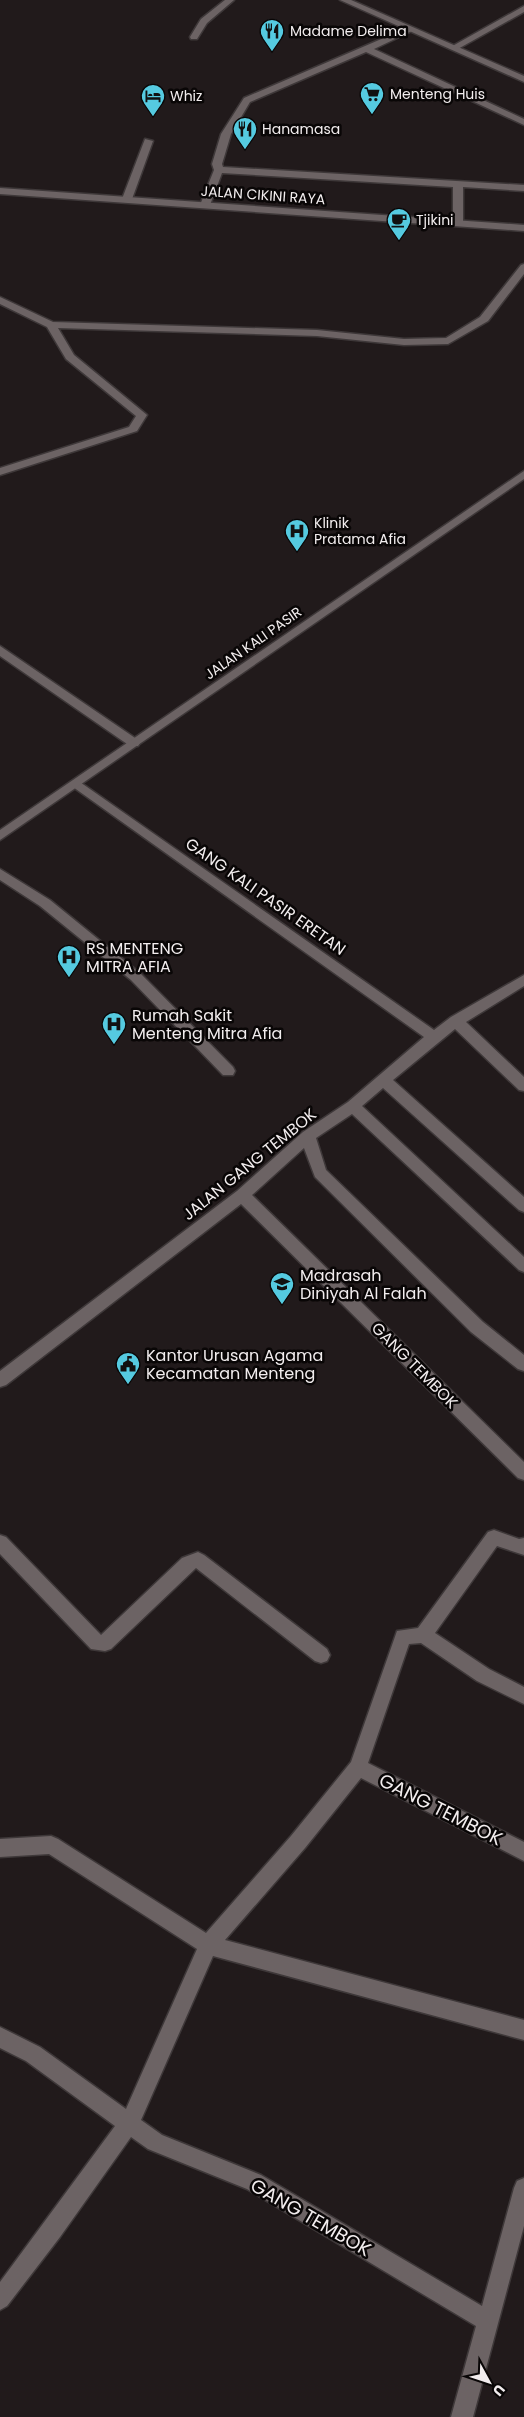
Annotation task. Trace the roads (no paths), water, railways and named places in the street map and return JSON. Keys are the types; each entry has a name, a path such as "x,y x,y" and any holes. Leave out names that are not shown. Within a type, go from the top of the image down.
{"street":[{"path":"194,38 204,21 230,0"},
{"path":"344,0 524,79"},
{"path":"453,48 524,9"},
{"path":"205,206 219,170 217,164 226,134 247,100 410,30"},
{"path":"367,49 524,122"},
{"path":"127,199 148,141"},
{"path":"219,170 524,188"},
{"path":"458,185 458,222"},
{"name":"JALAN CIKINI RAYA","path":"0,191 524,228"},
{"path":"0,300 51,325 317,334 404,342 448,341 484,319 524,267"},
{"path":"0,472 133,429 142,415 70,357 51,325"},
{"name":"JALAN KALI PASIR","path":"0,836 524,474"},
{"path":"0,650 134,744"},
{"name":"GANG KALI PASIR ERETAN","path":"77,784 434,1037"},
{"path":"0,874 44,903 136,976 228,1072"},
{"name":"JALAN GANG TEMBOK","path":"0,1380 242,1195 308,1136 353,1106 434,1037 456,1021 524,980"},
{"path":"456,1021 524,1086"},
{"path":"384,1081 524,1206"},
{"path":"353,1106 524,1266"},
{"path":"308,1136 320,1174 477,1327 524,1364"},
{"name":"GANG TEMBOK","path":"242,1195 406,1354 524,1473"},
{"path":"424,1635 494,1537 522,1548 524,1546"},
{"path":"0,1542 97,1643 104,1643 188,1563 198,1560 321,1655"},
{"path":"0,2299 53,2230 130,2122 208,1945 298,1842 358,1767 404,1637 424,1635 483,1675 524,1696"},
{"name":"GANG TEMBOK","path":"358,1767 524,1852"},
{"path":"0,1848 51,1845 208,1945 524,2030"},
{"name":"GANG TEMBOK","path":"0,2038 33,2054 130,2122 155,2142 254,2182 488,2322"},
{"path":"462,2417 524,2188"}],"place":[{"name":"Madame Delima","path":"272,52"},
{"name":"Menteng Huis","path":"372,115"},
{"name":"Whiz","path":"153,117"},
{"name":"Hanamasa","path":"245,150"},
{"name":"Tjikini","path":"399,241"},
{"name":"Klinik Pratama Afia","path":"297,552"},
{"name":"RS MENTENG MITRA AFIA","path":"69,978"},
{"name":"Rumah Sakit Menteng Mitra Afia","path":"114,1045"},
{"name":"Madrasah Diniyah Al Falah","path":"282,1305"},
{"name":"Kantor Urusan Agama Kecamatan Menteng","path":"128,1385"}]}
